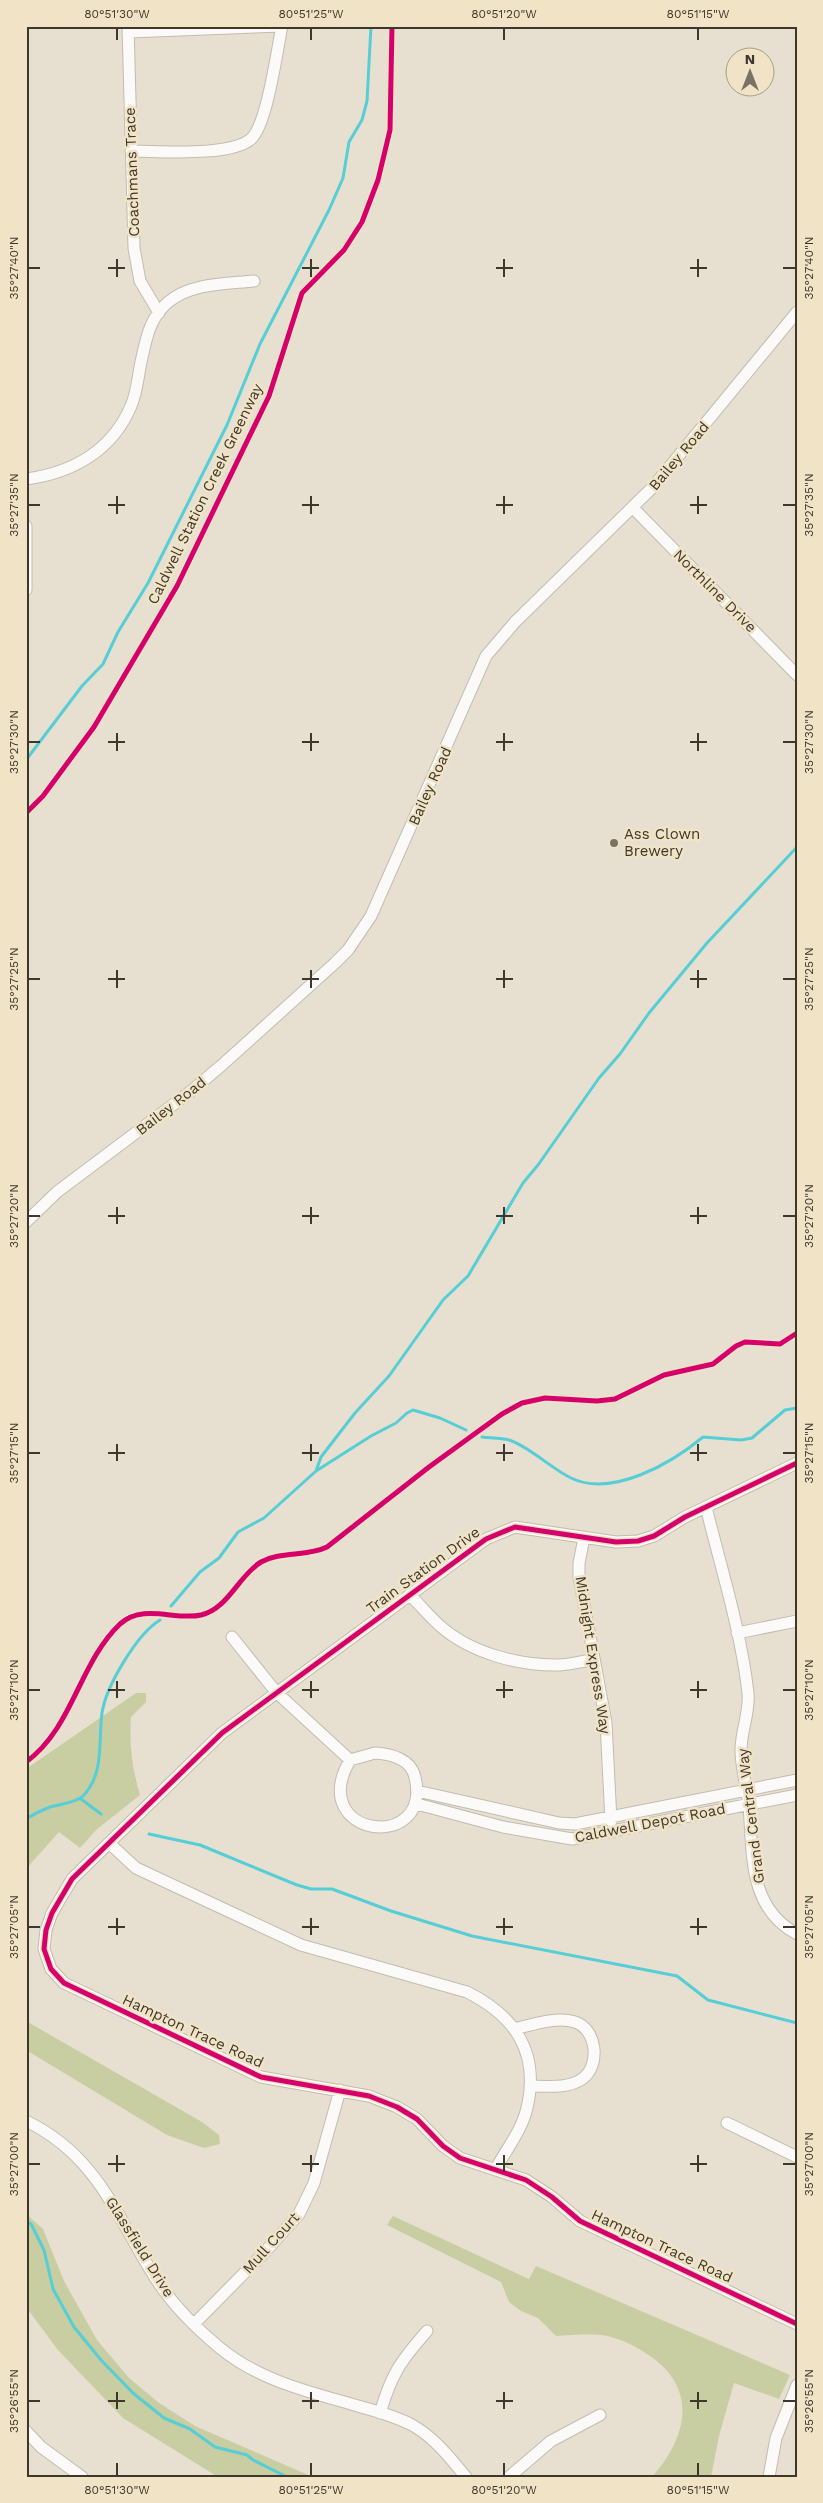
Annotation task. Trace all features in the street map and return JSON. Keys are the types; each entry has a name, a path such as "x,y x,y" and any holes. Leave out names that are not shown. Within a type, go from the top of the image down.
{"street":[{"path":"128,29 282,26 261,121 251,139 234,148 223,150 131,151"},
{"name":"Coachmans Trace","path":"128,29 134,248 137,272 150,300 159,313"},
{"path":"26,478 51,474 76,466 104,446 116,432 132,405 147,332 166,304 194,289 254,281"},
{"name":"Bailey Road","path":"26,1222 57,1192 208,1078 348,950 371,916 452,736 470,687 486,656 515,622 633,508 682,452 797,312"},
{"name":"Northline Drive","path":"633,508 797,675"},
{"path":"26,526 26,590"},
{"name":"Train Station Drive","path":"276,1692 486,1539 500,1532 515,1527 532,1528 616,1542 638,1541 654,1536 706,1507 797,1463"},
{"name":"Grand Central Way","path":"706,1507 737,1633 748,1694 748,1709 741,1750 755,1873 763,1900 771,1916 782,1926 797,1934"},
{"name":"Midnight Express Way","path":"584,1538 579,1562 579,1577 606,1722 612,1833"},
{"path":"410,1595 440,1626 467,1643 495,1656 531,1663 560,1664 594,1660"},
{"path":"737,1633 797,1621"},
{"path":"232,1636 276,1692 350,1760"},
{"name":"Hampton Trace Road","path":"276,1692 222,1733 72,1879 52,1913 46,1930 44,1949 51,1969 64,1983 261,2077 369,2096 398,2107 417,2119 443,2146 460,2158 526,2180 552,2197 580,2221 608,2236 797,2324"},
{"path":"375,1753 390,1754 404,1761 414,1775 417,1791 417,1804 411,1814 401,1821 386,1826 369,1828 358,1823 345,1806 339,1785 350,1760 375,1753"},
{"name":"Caldwell Depot Road","path":"417,1791 575,1824 797,1780"},
{"name":"Caldwell Depot Road","path":"417,1804 503,1828 572,1839 612,1833 797,1795"},
{"path":"109,1843 136,1868 301,1944 467,1992 490,2004 507,2018 522,2041 529,2066 530,2086 527,2109 517,2132 495,2170"},
{"path":"514,2029 559,2020 576,2022 588,2032 594,2045 593,2064 583,2079 565,2086 530,2086"},
{"name":"Mull Court","path":"194,2324 264,2254 299,2214 314,2183 340,2090"},
{"name":"Glassfield Drive","path":"26,2121 47,2132 78,2157 98,2180 158,2282 194,2324 233,2358 272,2379 413,2425 439,2446 466,2477"},
{"path":"727,2123 797,2157"},
{"path":"380,2413 397,2368 406,2354 427,2331"},
{"path":"769,2477 776,2438 797,2385"},
{"path":"509,2477 551,2441 600,2415"},
{"path":"26,2431 41,2447 82,2477"}],"green space":[{"path":"136,1693 146,1693 146,1702 131,1717 130,1737 132,1756 140,1795 96,1830 80,1848 59,1832 26,1869 26,1769"},
{"path":"26,2021 202,2122 219,2135 220,2144 204,2148 167,2135 26,2050"},
{"path":"26,2214 43,2229 64,2281 97,2340 129,2378 159,2403 195,2426 313,2477 218,2477 123,2418 58,2350 26,2307"},
{"path":"393,2216 529,2279 536,2266 790,2375 779,2399 734,2383 719,2436 711,2477 652,2477 665,2461 674,2444 680,2427 682,2411 680,2395 673,2379 661,2365 639,2349 613,2337 591,2334 556,2336 538,2318 521,2311 509,2302 501,2282 387,2225"}],"waterway":[{"path":"26,760 82,686 103,664 118,632 148,583 227,425 260,344 329,210 343,178 349,142 362,120 367,101 371,26"},
{"path":"316,1471 321,1457 355,1413 389,1376 443,1300 468,1276 523,1183 649,1013 707,943 797,847"},
{"path":"482,1437 509,1440 524,1447 571,1478 587,1483 605,1484 623,1481 658,1467 703,1437 741,1440 752,1438 785,1410 797,1408"},
{"path":"171,1606 200,1572 219,1558 238,1532 264,1518 316,1471 371,1436 396,1423 407,1413 413,1410 440,1418 466,1430"},
{"path":"26,1819 50,1807 76,1800 83,1796 90,1787 98,1767 102,1713 110,1689 116,1675 133,1648 151,1627 160,1620"},
{"path":"81,1799 101,1814"},
{"path":"149,1834 200,1845 297,1885 311,1889 332,1889 391,1911 472,1936 677,1976 708,2000 797,2023"},
{"path":"26,2222 31,2224 44,2250 53,2289 74,2327 101,2360 133,2393 164,2418 190,2429 215,2447 247,2455 287,2477"}],"cycle path":[{"name":"Caldwell Station Creek Greenway","path":"26,813 43,796 94,727 177,586 269,396 302,293 344,250 362,222 378,180 390,130 392,26"},
{"path":"26,1762 42,1748 55,1732 106,1640 120,1624 129,1618 149,1614 191,1616 210,1612 219,1606 246,1575 261,1562 277,1556 311,1552 327,1547 429,1467 502,1414 522,1403 545,1398 597,1401 615,1399 664,1375 713,1364 736,1346 745,1342 780,1344 797,1333"},
{"path":"797,1463 685,1517 654,1536 638,1541 616,1542 515,1527 486,1539 222,1733 72,1879 52,1913 46,1930 44,1949 51,1969 64,1983 261,2077 369,2096 397,2107 417,2119 443,2146 460,2158 526,2180 552,2197 580,2221 797,2324"}],"place":[{"name":"Ass Clown Brewery","path":"614,843"}]}
